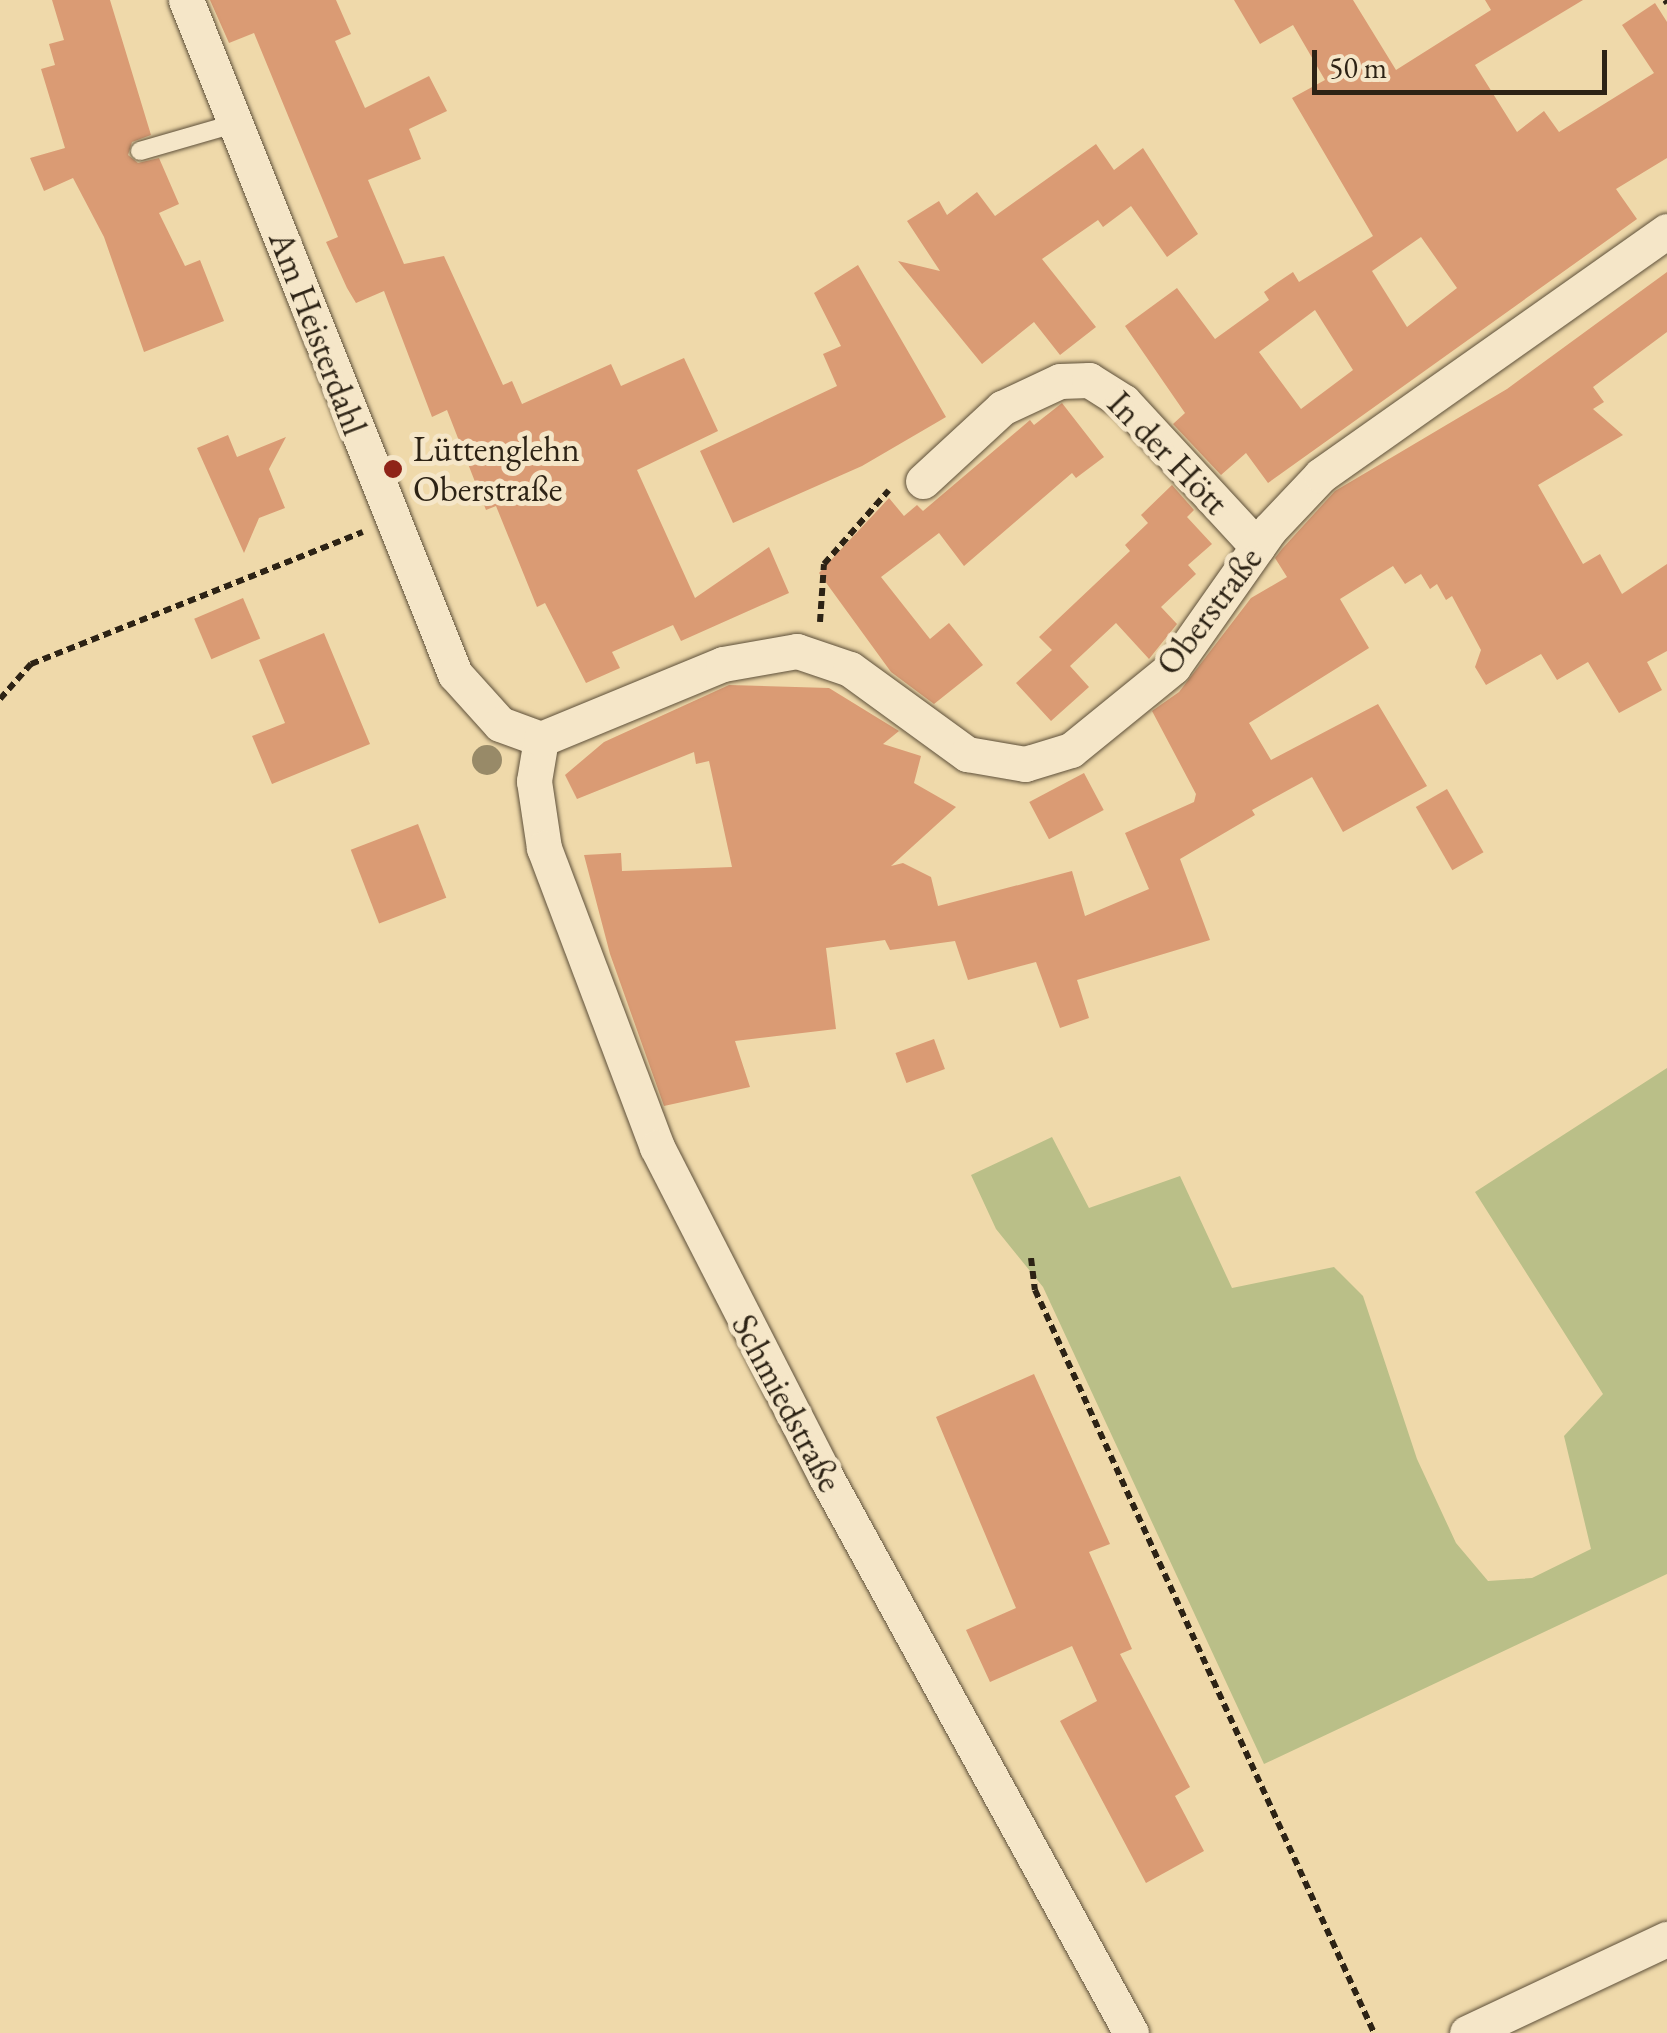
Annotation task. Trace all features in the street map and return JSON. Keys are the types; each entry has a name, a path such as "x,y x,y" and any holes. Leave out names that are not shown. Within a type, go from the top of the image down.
{"street":[{"name":"Am Heisterdahl","path":"186,0 392,521 468,694 500,724 541,738"},
{"name":"Oberstraße","path":"541,738 723,664 774,652 817,653 850,668 954,748 995,762 1042,761 1099,734 1167,674 1206,628 1258,547 1300,494 1341,459 1667,231"},
{"name":"In der Hött","path":"923,481 1002,408 1060,381 1089,380 1124,402 1258,547"},
{"name":"Schmiedstraße","path":"541,738 534,781 544,848 657,1147 853,1526 1131,2033"},
{"path":"1467,2033 1667,1939"}],"lane":[{"path":"140,151 236,124"}],"path":[{"path":"817,653 824,564 888,490 923,481"},
{"path":"0,698 31,664 392,521"},
{"path":"1031,1258 1035,1290 1374,2033"}],"green space":[{"path":"1667,1068 1667,1574 1264,1764 1043,1287 996,1229 971,1175 1052,1137 1089,1208 1180,1176 1232,1288 1334,1267 1363,1296 1417,1459 1456,1543 1488,1581 1532,1578 1591,1549 1564,1436 1603,1394 1475,1192"}],"building":[{"path":"52,0 110,0 151,135 132,142 128,155 138,163 159,158 179,204 159,213 185,266 200,260 224,321 144,352 104,237 73,178 44,191 30,158 65,148 41,69 55,65 49,44 64,40"},
{"path":"210,0 336,0 351,34 335,41 365,108 429,76 447,111 409,129 421,159 368,180 404,264 444,256 503,385 512,381 522,404 611,364 621,386 684,358 718,431 637,470 695,598 769,547 789,593 681,641 673,625 612,652 620,668 586,683 545,603 537,607 496,506 486,510 447,410 432,417 384,291 356,303 347,288 326,242 338,237 254,33 229,43"},
{"path":"1234,0 1353,0 1396,70 1491,10 1485,0 1583,0 1475,65 1517,132 1544,111 1559,132 1654,73 1622,25 1655,3 1667,22 1667,158 1616,189 1637,219 1268,483 1246,453 1221,475 1173,424 1185,413 1125,326 1177,288 1215,339 1269,300 1264,292 1293,272 1299,282 1373,236 1292,98 1325,80 1293,25 1260,44","holes":["1421,237 1457,288 1407,327 1372,271","1315,310 1353,370 1301,409 1259,352"]},
{"path":"1096,144 1114,170 1143,148 1198,234 1167,257 1131,206 1103,227 1098,220 1042,259 1096,327 1060,355 1034,322 982,364 898,261 940,271 907,221 939,201 947,215 977,192 995,216"},
{"path":"858,265 946,417 862,466 733,523 700,451 837,386 823,354 841,346 814,293"},
{"path":"1667,272 1667,332 1593,387 1604,402 1593,409 1623,435 1538,485 1583,564 1600,554 1622,594 1667,564 1667,651 1647,662 1662,690 1619,713 1588,662 1557,680 1541,654 1486,685 1475,667 1481,650 1452,596 1446,600 1437,584 1430,589 1421,574 1405,584 1393,566 1340,599 1369,648 1249,723 1271,760 1378,704 1427,786 1343,832 1312,777 1252,810 1255,815 1180,859 1210,940 1077,980 1089,1018 1060,1028 1036,962 968,980 955,941 890,950 885,940 826,948 836,1029 735,1041 750,1087 664,1106 610,954 584,855 621,853 622,871 732,867 709,761 696,764 694,752 577,799 565,775 604,742 729,685 829,688 899,731 883,744 921,756 914,783 956,807 891,866 903,863 931,877 938,906 1072,871 1085,916 1149,889 1125,833 1194,802 1196,794 1152,711 1179,692 1251,598 1287,577 1275,558 1282,549 1335,491 1507,389"},
{"path":"1062,403 1104,457 1076,478 1072,473 964,566 939,533 881,577 930,639 949,623 983,665 934,704 891,672 819,573 889,498 904,516 917,505 923,511 1030,420 1034,425"},
{"path":"228,435 237,457 286,437 269,469 285,508 259,518 244,553 197,448"},
{"path":"1172,485 1194,510 1187,517 1212,544 1188,565 1196,574 1161,607 1177,624 1149,659 1116,623 1070,666 1089,687 1051,721 1016,683 1052,650 1039,637 1130,551 1125,545 1148,523 1141,515"},
{"path":"243,598 260,639 211,659 194,619"},
{"path":"324,633 370,744 272,784 252,736 285,723 259,660"},
{"path":"1084,773 1104,810 1049,839 1029,802"},
{"path":"1447,789 1484,852 1452,870 1416,807"},
{"path":"418,824 446,898 379,924 351,850"},
{"path":"934,1039 945,1069 906,1083 895,1053"},
{"path":"1034,1374 1110,1544 1089,1552 1132,1649 1120,1654 1190,1787 1175,1796 1204,1851 1146,1883 1060,1721 1097,1701 1072,1646 990,1682 966,1630 1016,1608 936,1417"}],"place":[{"name":"Lüttenglehn Oberstraße","path":"393,469"}]}
